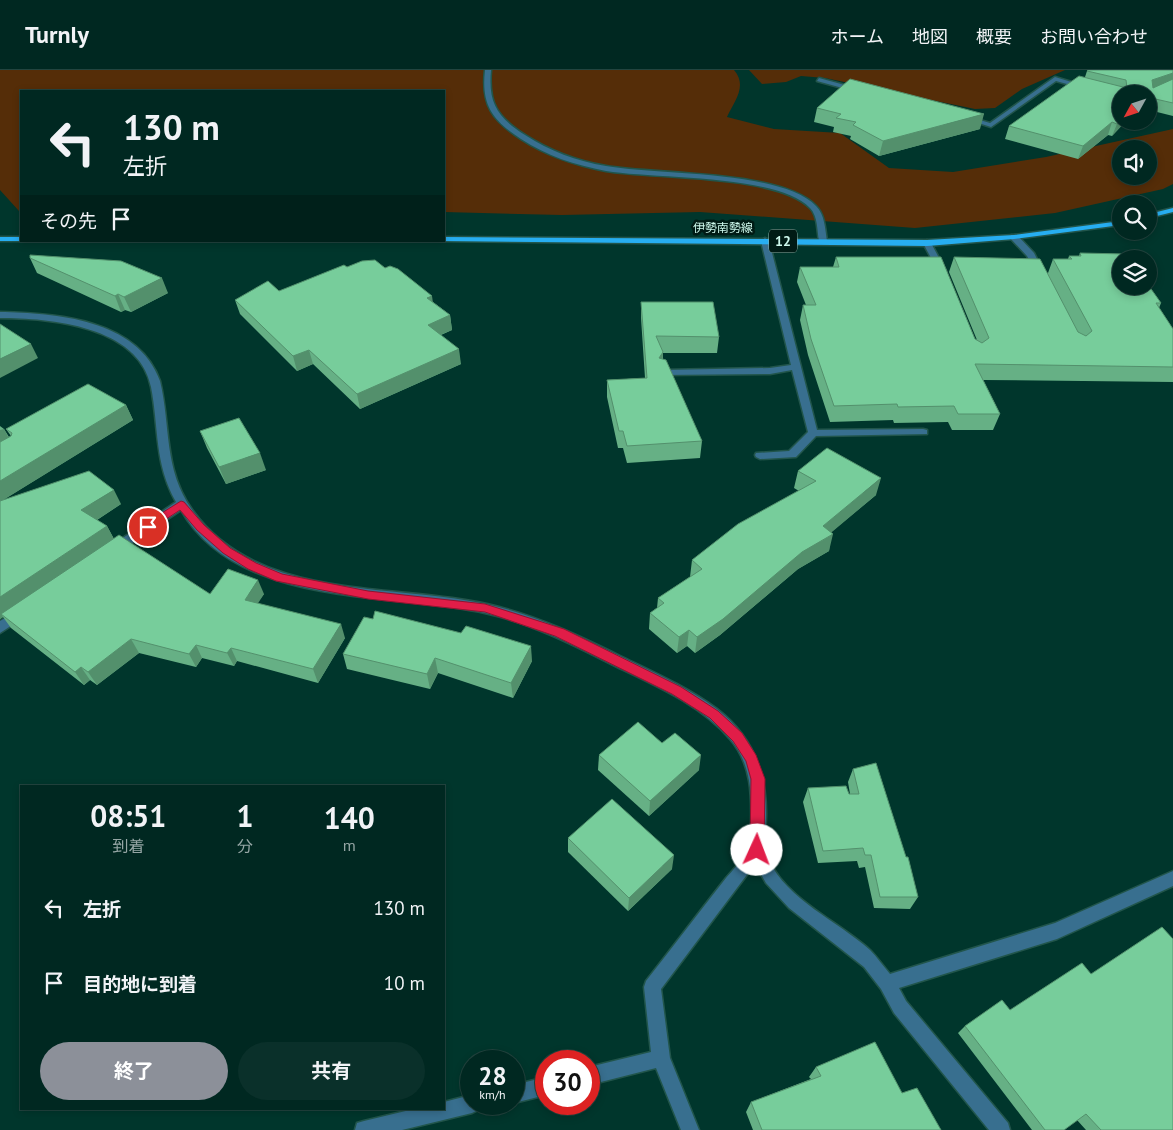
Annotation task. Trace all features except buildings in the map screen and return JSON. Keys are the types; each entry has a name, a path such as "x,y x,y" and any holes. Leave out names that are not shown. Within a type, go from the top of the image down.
{"main road":[{"path":"1157,214 1173,210"},
{"name":"伊勢南勢線","path":"445,240 926,242 1014,237 1112,224"},
{"path":"0,240 20,239"}],"street":[{"path":"488,70 485,89 491,107 504,124 532,144 566,158 604,168 740,180 783,192 812,206 819,217 823,241"},
{"path":"962,117 991,124 1055,79 1093,89"},
{"path":"819,80 867,92"},
{"path":"1014,237 1031,255 1043,280"},
{"path":"765,241 813,433"},
{"path":"926,242 938,261 945,278"},
{"path":"0,315 41,315 87,325 114,338 136,353 152,372 157,393 162,448 170,481 181,504 200,528 227,551 252,566 280,578 368,595 485,608 560,632 677,690 714,715 738,737 752,759 758,779 757,850 765,868 782,891 866,958 887,984 900,1006 1001,1130"},
{"path":"664,373 770,371 796,367"},
{"path":"760,455 792,455 813,433 922,432"},
{"path":"107,555 181,504"},
{"path":"0,628 33,605"},
{"path":"690,1130 661,1058 652,987 757,850"},
{"path":"887,984 1057,931 1173,878"},
{"path":"600,1073 661,1058"},
{"path":"364,1130 460,1107"}],"shaded area":[{"path":"0,70 734,70 740,82 740,88 727,117 774,129 840,133 889,168 953,172 1046,157 1112,142 1112,185 1157,185 1157,140 1123,140 1173,129 1173,184 1163,189 1136,195 1112,195 1112,200 1055,213 915,228 700,212 562,215 445,212 445,90 20,90 20,211 0,190"},
{"path":"749,70 1065,70 1022,89 995,108 975,109 825,78 801,76 786,82 762,84"}],"route":[{"path":"148,527 181,504 200,528 227,551 252,566 280,578 368,595 485,608 560,632 677,690 714,715 738,737 752,759 758,779 757,850"}]}
